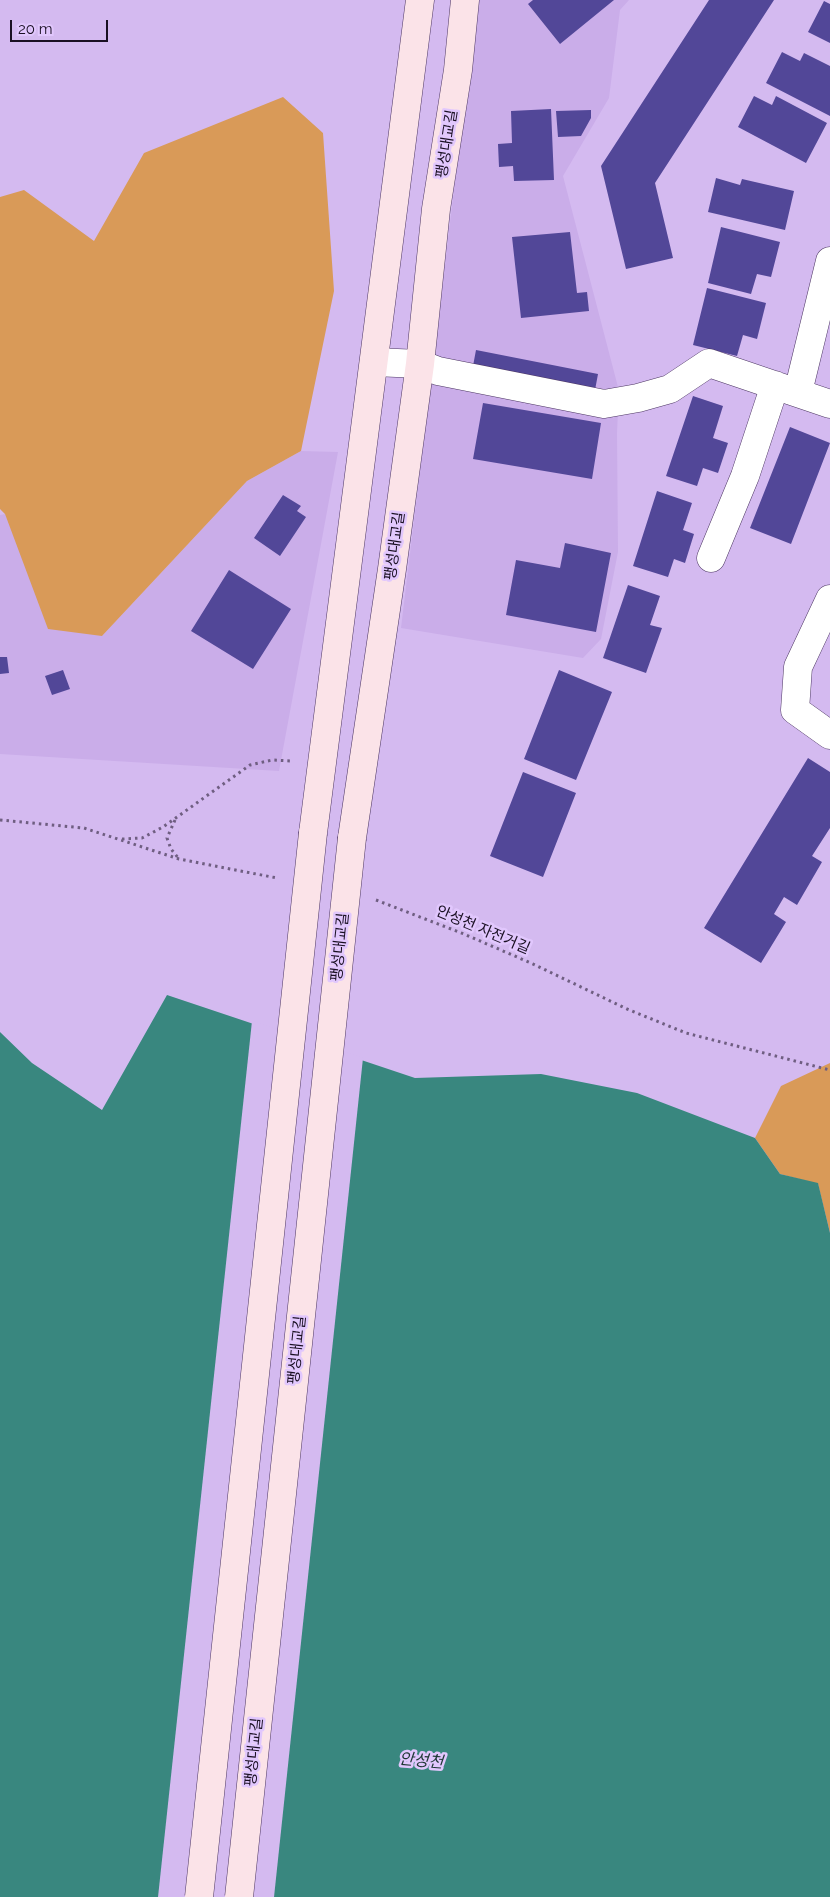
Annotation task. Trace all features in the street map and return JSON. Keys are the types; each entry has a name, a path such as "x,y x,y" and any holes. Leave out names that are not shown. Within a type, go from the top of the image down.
{"main road":[{"path":"200,1897 313,832 420,0"},
{"name":"팽성대교길","path":"239,1897 352,838 420,364 436,210 458,70 465,0"}],"street":[{"path":"712,558 745,476 787,389 830,261"},
{"path":"374,362 420,364 438,371 604,404 638,398 670,389 709,363 830,404"},
{"path":"830,599 798,667 795,710 830,735"}],"path":[{"path":"118,840 142,838 176,819 250,765 272,760 296,761 294,770"},
{"path":"176,819 167,838 171,849 179,859"},
{"path":"0,820 84,828 179,859 282,879"},
{"name":"안성천 자전거길","path":"373,899 473,937 627,1009 686,1033 830,1070"}],"shaded area":[{"path":"477,0 629,0 620,10 609,98 563,176 619,391 617,433 618,552 601,639 583,658 401,628"},
{"path":"283,97 323,133 334,291 301,451 247,481 102,636 48,629 5,514 0,509 0,197 24,190 94,241 144,153"},
{"path":"301,451 338,452 279,771 0,754 0,515 5,514 102,636 247,481"},
{"path":"830,1063 830,1233 818,1184 780,1174 755,1138 781,1086"}],"water":[{"name":"안성천","path":"167,995 415,1078 541,1074 637,1093 755,1138 780,1174 818,1183 830,1233 830,1897 0,1897 0,1032 32,1063 102,1110"}],"pier":[{"path":"252,1021 363,1058 274,1897 158,1897"}],"building":[{"path":"533,0 614,0 560,44 528,4"},
{"path":"709,0 774,0 655,183 673,258 626,269 601,166"},
{"path":"824,1 830,4 830,43 808,32"},
{"path":"782,52 800,61 804,53 830,66 830,116 766,83"},
{"path":"754,96 772,105 776,96 827,123 806,163 738,127"},
{"path":"551,109 554,180 514,181 513,166 499,167 498,144 512,143 511,111"},
{"path":"591,110 591,118 581,136 558,137 556,111"},
{"path":"716,178 740,185 742,179 794,191 785,230 708,212"},
{"path":"721,227 780,242 771,277 757,274 751,294 708,283"},
{"path":"570,232 577,293 587,292 589,311 521,318 512,237"},
{"path":"707,288 766,303 757,339 743,335 737,356 693,345"},
{"path":"476,350 598,374 595,390 473,366"},
{"path":"693,396 723,406 713,438 728,443 718,473 703,468 697,486 666,476"},
{"path":"483,403 601,423 592,479 473,459"},
{"path":"790,427 830,443 791,544 750,528"},
{"path":"657,491 692,503 683,530 694,534 685,563 674,559 668,577 633,566"},
{"path":"283,495 301,506 297,511 306,517 280,556 254,538"},
{"path":"565,543 611,553 596,632 506,615 516,560 560,568"},
{"path":"229,570 291,609 253,669 191,631"},
{"path":"628,585 660,596 650,625 662,628 646,673 603,658"},
{"path":"0,657 7,657 9,673 0,674"},
{"path":"63,670 70,689 52,695 45,676"},
{"path":"559,670 612,692 576,780 524,759"},
{"path":"808,758 830,772 830,828 812,856 822,862 797,905 784,897 774,914 786,922 761,963 704,928"},
{"path":"523,772 576,793 543,877 490,856"}]}
